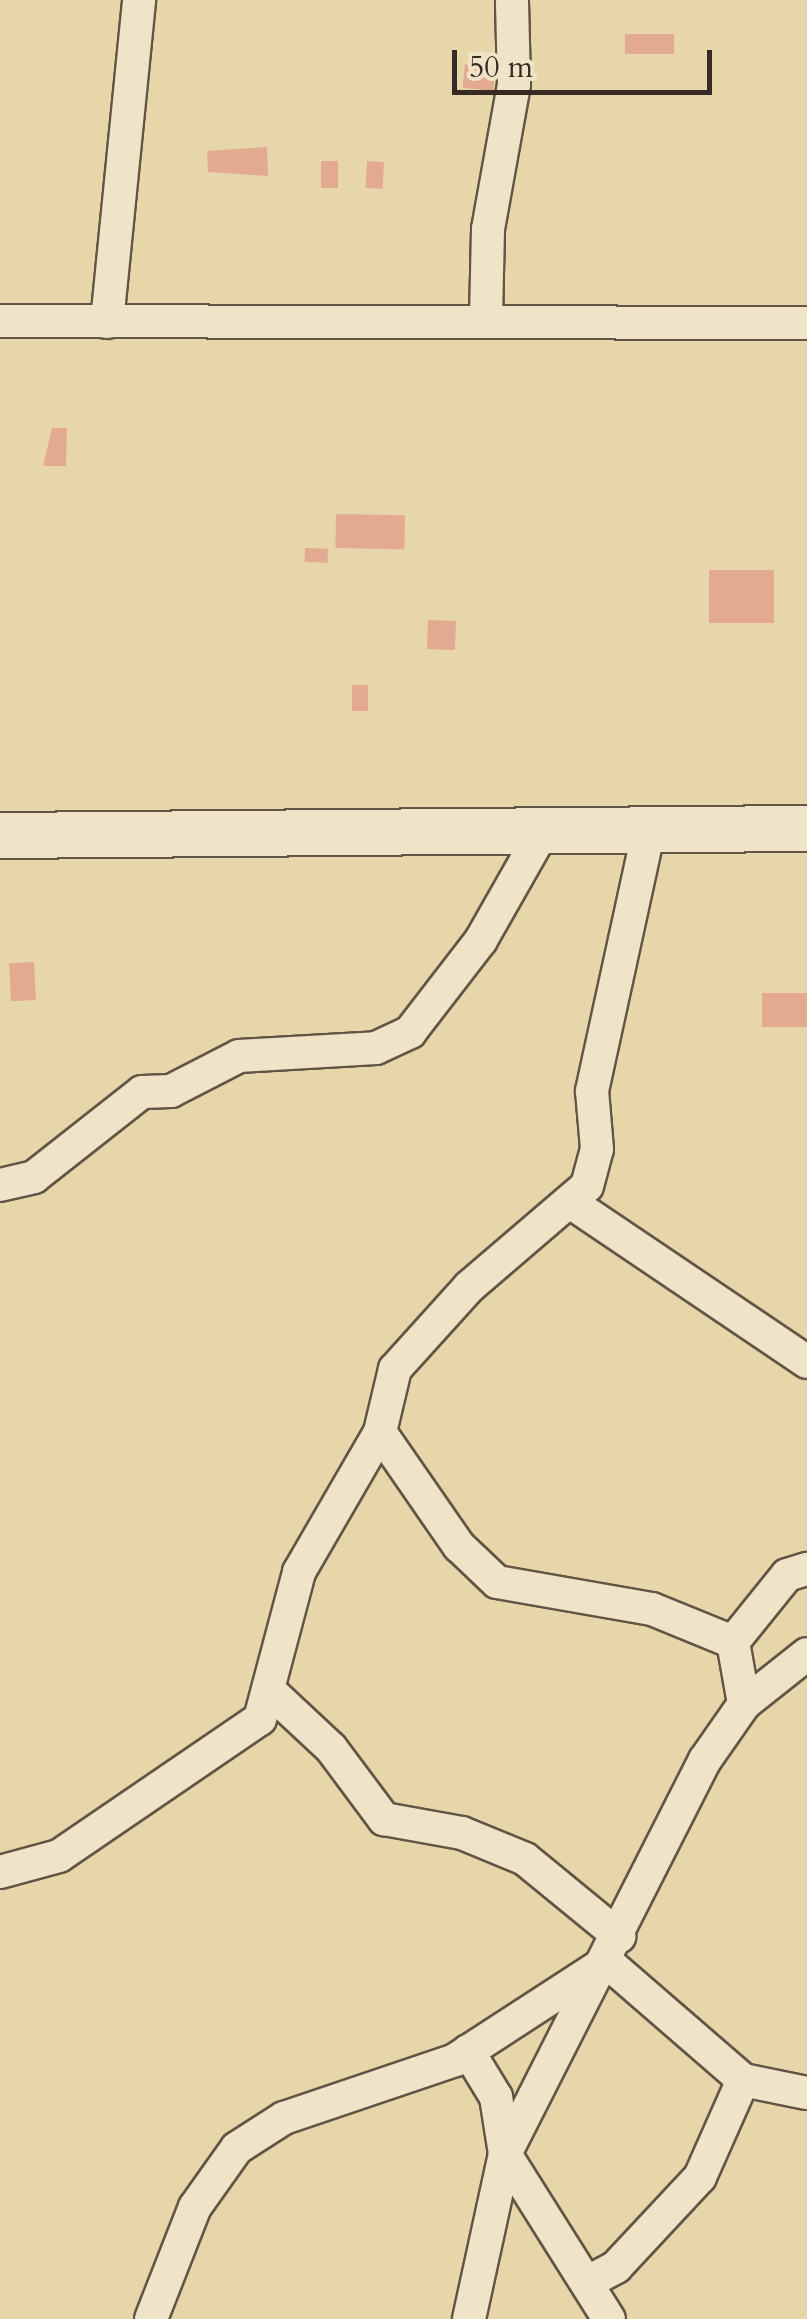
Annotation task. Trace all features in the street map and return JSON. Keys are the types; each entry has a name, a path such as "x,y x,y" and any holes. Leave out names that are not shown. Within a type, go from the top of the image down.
{"main road":[{"path":"0,835 807,828"}],"street":[{"path":"106,322 140,0"},
{"path":"486,318 488,229 514,84 512,0"},
{"path":"0,321 486,318 807,324"},
{"path":"0,1185 48,1168 142,1092 171,1090 239,1056 376,1048 410,1032 482,940 543,830"},
{"path":"0,1872 59,1856 239,1741 273,1694 299,1572 380,1432 410,1345 570,1202 596,1165 592,1091 649,830"},
{"path":"570,1202 807,1362"},
{"path":"380,1432 459,1546 497,1582 652,1609 733,1642"},
{"path":"744,1704 733,1642 787,1576 807,1569"},
{"path":"470,2319 505,2154 613,1949 705,1760 744,1704 807,1654"},
{"path":"273,1694 331,1748 384,1820 462,1832 525,1859 743,2080 807,2093"},
{"path":"151,2319 195,2207 236,2148 284,2118 468,2051 613,1949"},
{"path":"468,2051 496,2097 505,2154 590,2281 609,2319"},
{"path":"590,2281 616,2266 700,2177 743,2080"}],"building":[{"path":"625,34 674,34 674,54 625,54"},
{"path":"465,64 496,67 493,91 462,88"},
{"path":"267,147 268,176 208,172 207,151"},
{"path":"321,161 338,161 338,188 321,188"},
{"path":"367,161 384,162 383,189 366,188"},
{"path":"52,428 67,428 66,466 43,466"},
{"path":"336,514 405,515 404,549 335,548"},
{"path":"305,548 328,549 327,563 305,562"},
{"path":"709,570 774,570 774,623 709,623"},
{"path":"428,620 456,621 455,650 427,649"},
{"path":"352,685 368,685 368,711 352,711"},
{"path":"34,962 36,1000 11,1001 9,963"},
{"path":"762,993 807,993 807,1027 762,1027"}]}
